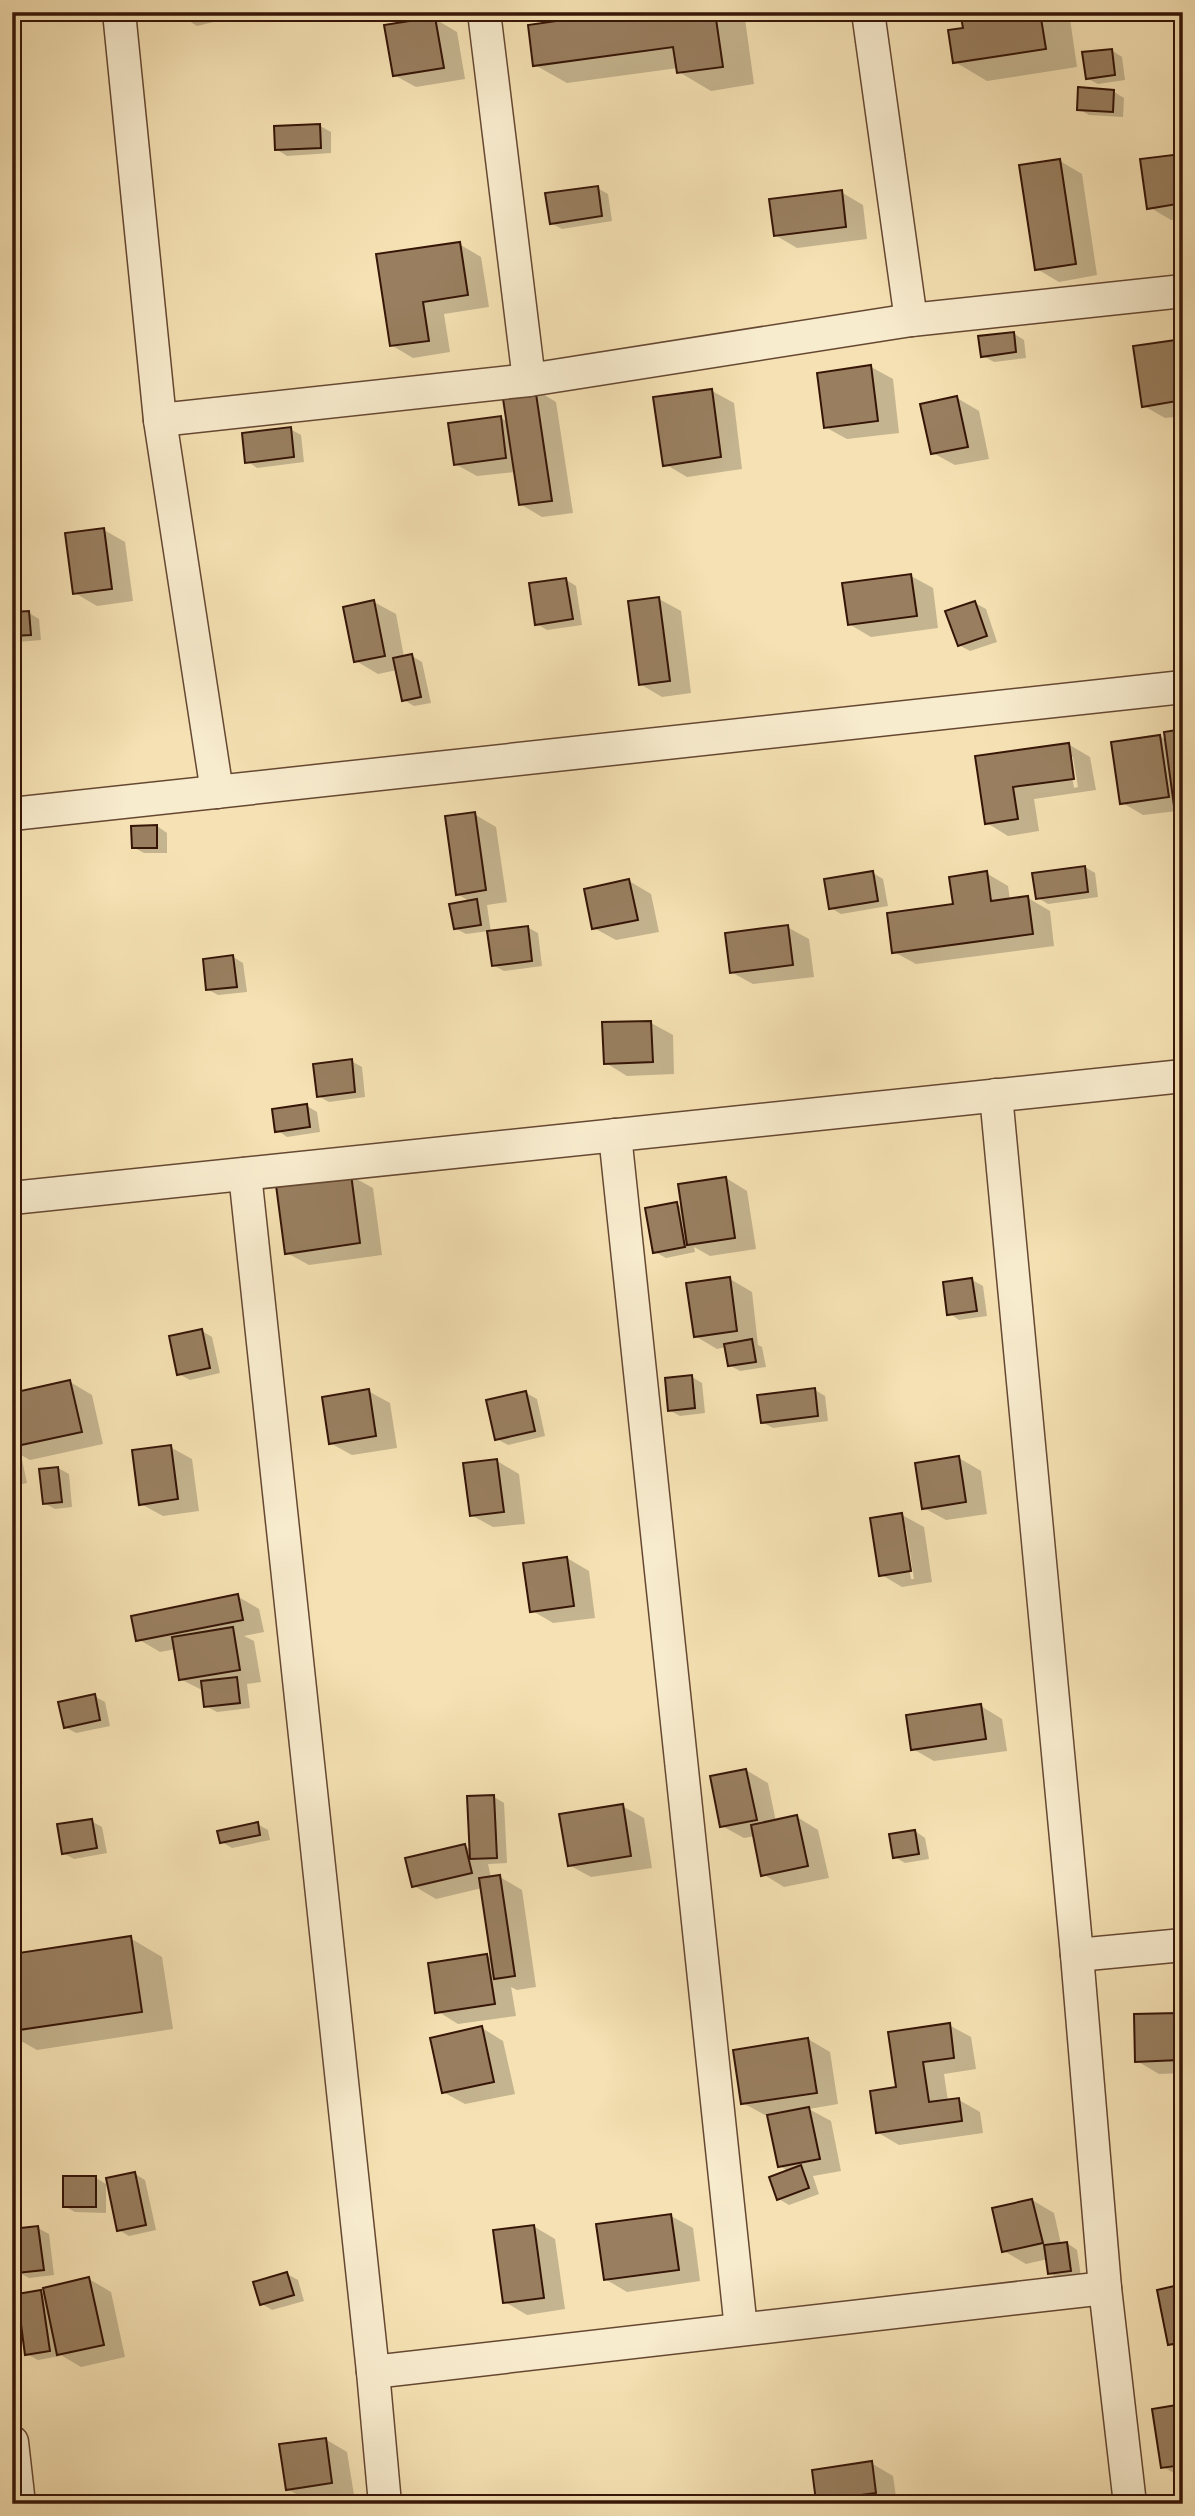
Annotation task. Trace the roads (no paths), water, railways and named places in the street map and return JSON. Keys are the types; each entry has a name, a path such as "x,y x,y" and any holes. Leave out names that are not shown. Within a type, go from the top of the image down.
{"street":[{"path":"119,12 160,420 217,792"},
{"path":"484,12 529,380"},
{"path":"868,12 911,320"},
{"path":"160,420 529,380 911,320 1183,291"},
{"path":"12,814 1183,687"},
{"path":"12,1199 1183,1076"},
{"path":"996,1095 1077,1955 1105,2288 1130,2504"},
{"path":"615,1135 741,2329"},
{"path":"245,1174 385,2504"},
{"path":"1077,1955 1183,1945"},
{"path":"373,2372 1105,2288"},
{"path":"12,2442 19,2504"}]}
